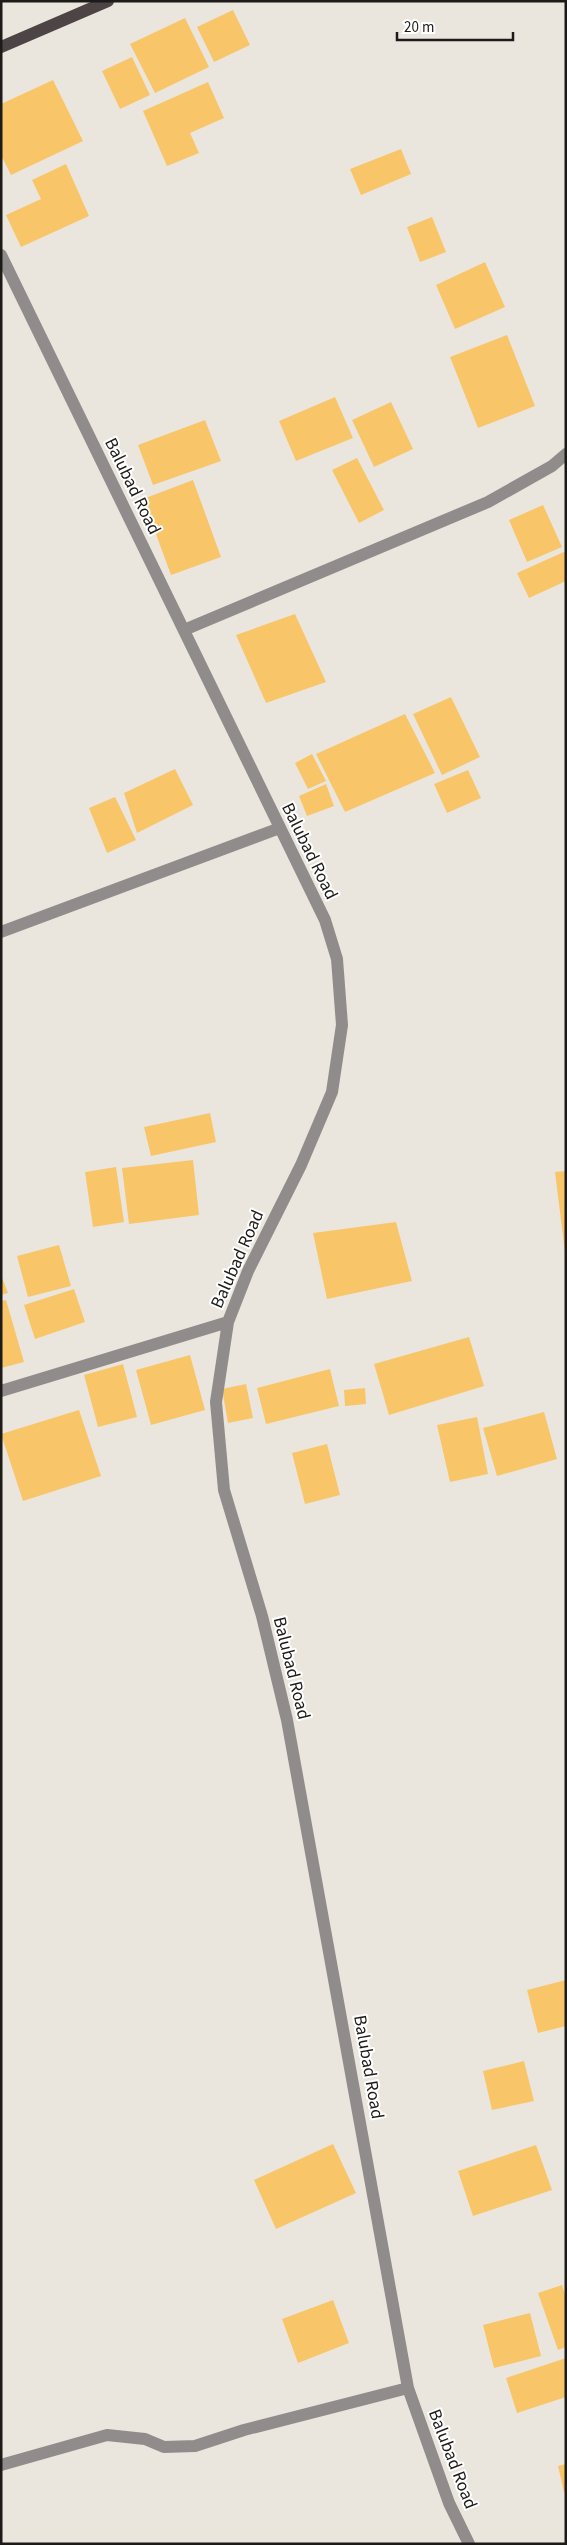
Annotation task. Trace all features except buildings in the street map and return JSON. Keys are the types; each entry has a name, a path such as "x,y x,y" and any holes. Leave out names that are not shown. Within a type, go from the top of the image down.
{"main road":[{"path":"1,47 108,1"}],"street":[{"name":"Balubad Road","path":"1,255 325,920 337,959 342,1025 332,1092 301,1165 248,1271 228,1322 216,1402 224,1490 262,1616 287,1720 408,2388 449,2503 469,2544"},
{"path":"184,630 488,502 552,466 566,454"},
{"path":"1,932 280,828"},
{"path":"1,1391 228,1322"},
{"path":"1,2466 107,2435 145,2438 164,2447 195,2446 244,2430 408,2388"}]}
